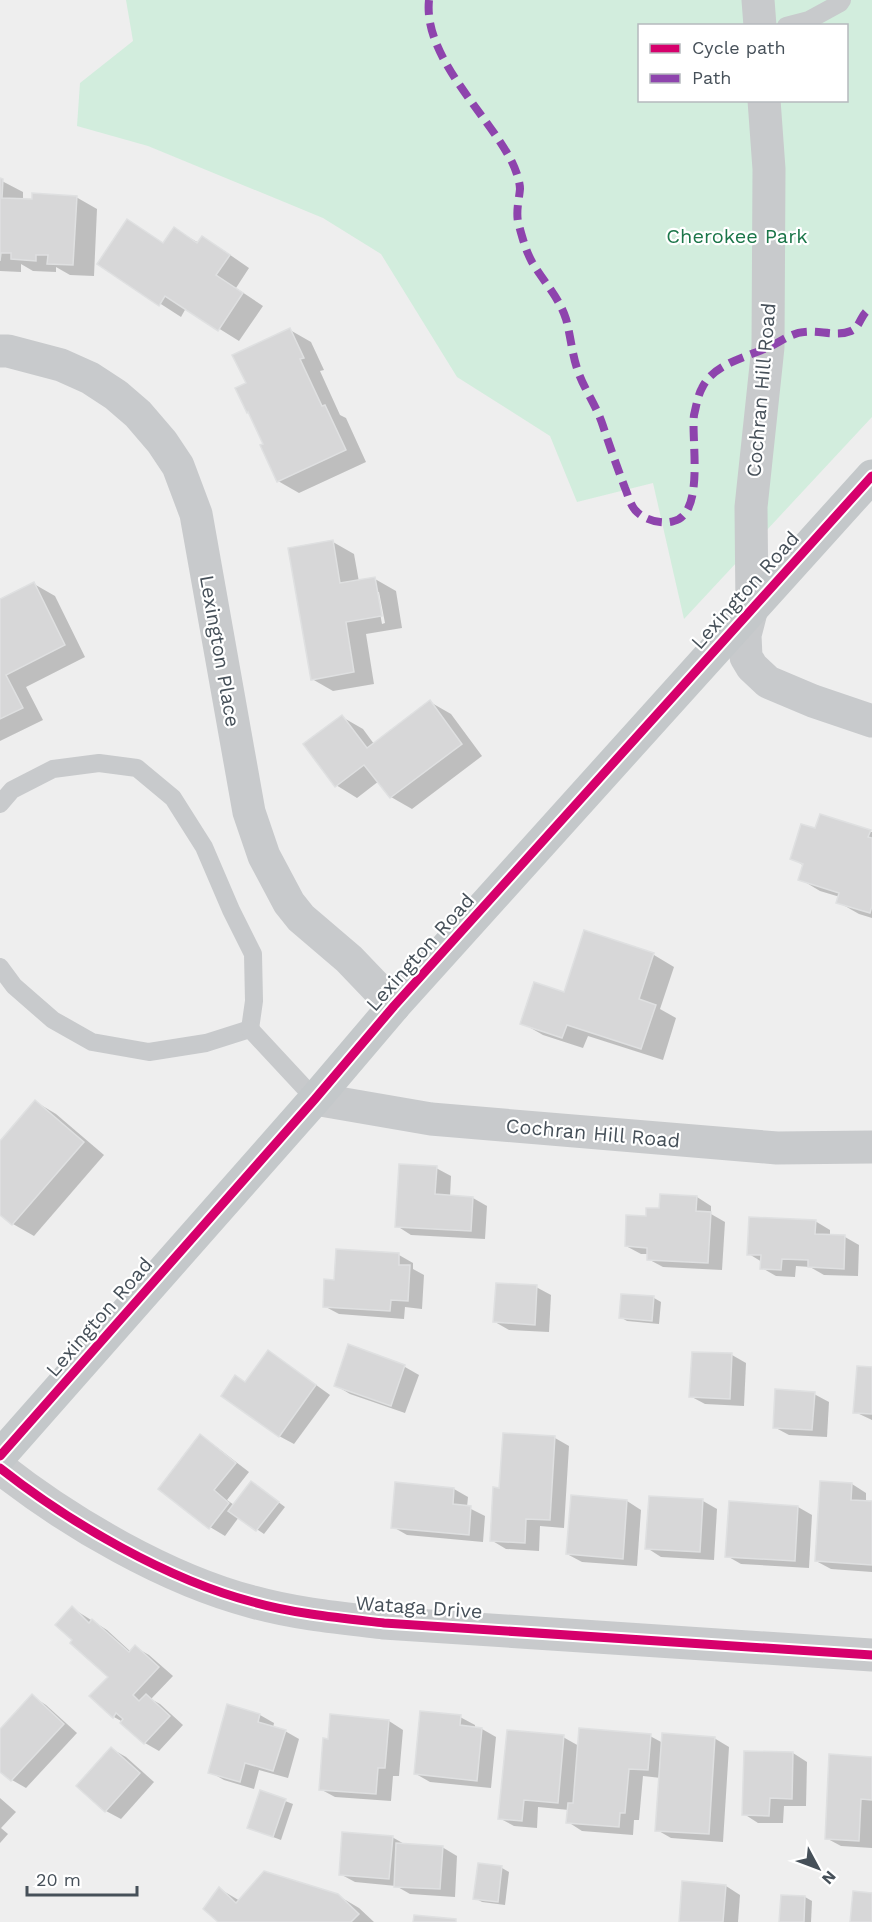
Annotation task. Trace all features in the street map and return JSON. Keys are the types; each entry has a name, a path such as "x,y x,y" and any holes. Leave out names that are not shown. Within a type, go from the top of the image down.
{"main road":[{"name":"Lexington Road","path":"0,1456 315,1100 394,1006 872,476"}],"street":[{"path":"758,0 760,24"},
{"name":"Cochran Hill Road","path":"764,102 769,169 768,347 751,507 752,608 745,635 746,657 752,667 768,682 872,722"},
{"name":"Lexington Place","path":"0,351 62,365 90,378 116,395 138,414 162,442 178,466 196,514 249,812 264,856 289,903 301,918 349,959 394,1006"},
{"name":"Cochran Hill Road","path":"315,1100 443,1120 777,1148 872,1146"},
{"name":"Wataga Drive","path":"0,1468 36,1496 119,1546 187,1579 252,1602 313,1616 384,1623 872,1655"}],"lane":[{"path":"793,24 808,20 842,0"},
{"path":"0,804 12,790 53,769 99,763 137,768 173,798 204,847 253,954 254,1001 250,1029"},
{"path":"0,967 14,986 53,1020 92,1042 148,1052 206,1043 250,1029"},
{"path":"250,1029 315,1100"}],"green space":[{"name":"Cherokee Park","path":"126,0 872,0 872,417 684,619 653,483 577,502 550,436 457,377 381,254 323,218 148,146 77,126 80,83 133,41"}],"building":[{"path":"0,178 3,179 2,198 32,199 32,193 77,196 73,265 47,264 48,255 36,255 36,261 11,259 11,253 1,253 0,261"},
{"path":"127,219 163,243 174,227 197,243 202,236 230,255 216,275 243,293 218,331 165,296 159,306 97,264"},
{"path":"290,328 304,358 300,359 346,450 277,482 260,445 263,444 235,388 246,383 232,355"},
{"path":"333,540 340,583 375,577 382,616 346,622 354,672 311,680 288,548"},
{"path":"34,582 65,645 6,675 23,708 0,719 0,599"},
{"path":"430,700 462,744 390,798 364,765 335,787 303,744 342,715 367,748"},
{"path":"820,814 871,830 868,837 872,838 872,906 870,913 836,903 839,893 798,880 803,864 790,859 801,824 815,828"},
{"path":"584,930 654,953 639,999 656,1005 641,1049 567,1025 562,1038 520,1024 534,982 564,992"},
{"path":"35,1100 84,1142 12,1225 0,1215 0,1141"},
{"path":"399,1164 437,1166 435,1194 473,1197 471,1231 395,1227"},
{"path":"660,1194 697,1196 696,1211 711,1212 708,1263 647,1260 647,1248 625,1246 626,1215 646,1216 646,1208 659,1208"},
{"path":"749,1217 816,1220 815,1234 845,1235 844,1269 808,1267 808,1260 782,1259 781,1270 760,1269 761,1255 747,1255"},
{"path":"336,1249 399,1253 399,1265 410,1265 408,1301 391,1300 390,1311 323,1307 324,1279 334,1280"},
{"path":"496,1283 537,1285 535,1325 493,1322"},
{"path":"621,1294 654,1296 652,1321 619,1318"},
{"path":"348,1344 405,1365 391,1406 334,1386"},
{"path":"268,1350 316,1385 279,1437 221,1396 235,1375 245,1382"},
{"path":"692,1352 732,1353 730,1399 689,1397"},
{"path":"857,1366 872,1367 872,1414 853,1413"},
{"path":"775,1389 815,1392 812,1430 773,1428"},
{"path":"503,1433 555,1436 550,1520 526,1519 525,1543 490,1541 493,1487 499,1488"},
{"path":"200,1434 236,1463 214,1490 229,1503 209,1529 158,1489"},
{"path":"251,1481 279,1502 256,1531 228,1511"},
{"path":"820,1481 852,1483 851,1500 872,1501 872,1565 815,1561"},
{"path":"395,1482 454,1488 453,1504 471,1506 469,1535 391,1528"},
{"path":"571,1495 627,1500 623,1559 566,1554"},
{"path":"649,1496 703,1499 700,1552 645,1549"},
{"path":"729,1501 798,1506 795,1561 725,1557"},
{"path":"72,1606 89,1623 92,1619 129,1652 135,1645 159,1667 133,1695 139,1701 146,1694 170,1716 144,1744 120,1723 123,1719 116,1713 113,1718 89,1696 108,1677 70,1643 72,1640 55,1625"},
{"path":"32,1694 64,1724 11,1781 0,1772 0,1729"},
{"path":"227,1704 260,1714 258,1722 286,1730 273,1771 245,1763 240,1782 208,1773"},
{"path":"420,1711 461,1715 460,1725 482,1728 477,1781 414,1774"},
{"path":"330,1714 389,1720 385,1768 378,1768 376,1794 319,1790 323,1738 328,1739"},
{"path":"579,1728 651,1734 648,1770 629,1769 625,1813 620,1813 619,1827 566,1823 568,1803 573,1803"},
{"path":"507,1730 564,1735 558,1803 524,1800 522,1821 498,1819"},
{"path":"662,1733 715,1737 709,1834 655,1831"},
{"path":"111,1747 140,1773 105,1812 76,1786"},
{"path":"744,1751 793,1752 792,1799 770,1798 769,1816 742,1815"},
{"path":"829,1754 872,1757 872,1800 861,1799 859,1841 825,1839"},
{"path":"260,1790 286,1799 273,1837 247,1828"},
{"path":"342,1832 393,1836 389,1879 339,1875"},
{"path":"396,1843 443,1846 440,1889 394,1887"},
{"path":"478,1863 502,1866 498,1902 473,1899"},
{"path":"264,1871 338,1894 359,1914 351,1922 218,1922 203,1909 219,1887 236,1903"},
{"path":"682,1881 726,1885 723,1922 679,1922"},
{"path":"853,1891 872,1893 872,1922 850,1922"},
{"path":"781,1895 805,1896 804,1922 779,1922"},
{"path":"414,1915 456,1919 456,1922 413,1922"}],"marked path":[{"path":"429,0 430,21 436,42 446,63 501,143 515,168 520,189 518,222 526,247 532,262 563,311 579,374 601,419 630,502 639,514 653,521 669,522 684,515 690,505 694,474 694,415 701,391 714,373 731,362 795,334 851,331 872,308"}],"cycle path":[{"path":"0,1456 315,1099 394,1006 872,476"},
{"path":"0,1468 27,1489 88,1529 154,1564 187,1580 221,1592 285,1610 384,1623 872,1655"}]}
